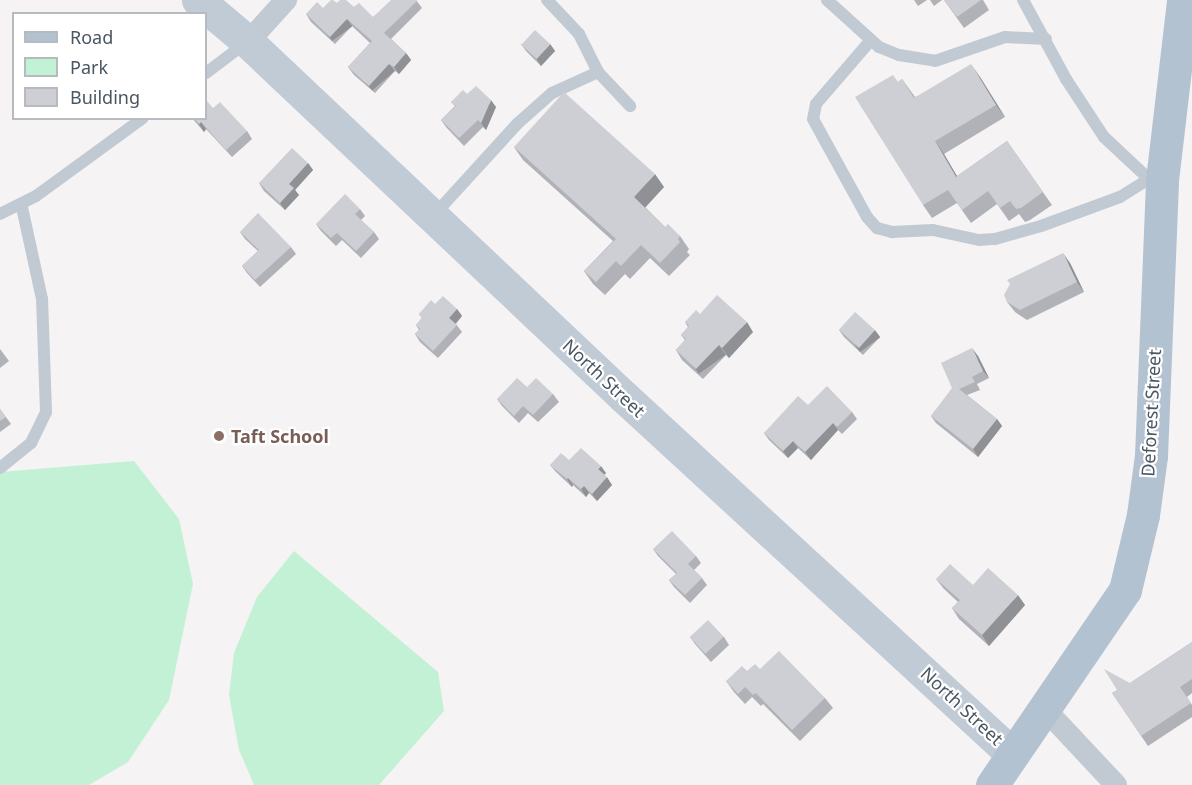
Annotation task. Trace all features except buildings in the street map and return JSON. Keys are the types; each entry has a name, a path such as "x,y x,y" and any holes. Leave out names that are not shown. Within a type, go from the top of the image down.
{"main road":[{"name":"Deforest Street","path":"992,785 1043,707 1125,590 1143,514 1151,456 1156,179 1185,32 1183,0"}],"street":[{"name":"North Street","path":"198,0 248,42 622,396 1011,754"},
{"path":"248,42 286,0"},
{"path":"1043,707 1116,785"}],"lane":[{"path":"547,0 579,34 598,72 630,106"},
{"path":"827,0 879,47 899,55 935,61 1005,37 1046,39"},
{"path":"871,40 816,104 813,119 867,217 877,228 892,232 933,230 979,240 995,239 1041,226 1120,197 1156,179 1104,137 1066,79 1023,0"},
{"path":"207,72 248,42"},
{"path":"433,216 517,124 552,93 598,72"},
{"path":"0,214 36,196 139,120"},
{"path":"0,468 31,443 46,412 42,299 21,203"}],"green space":[{"path":"134,461 179,519 193,584 169,700 128,762 89,785 0,785 0,472"},
{"path":"294,551 438,672 444,711 379,785 254,785 239,750 229,695 234,653 257,597"}],"place":[{"name":"Taft School","path":"219,436"}]}
